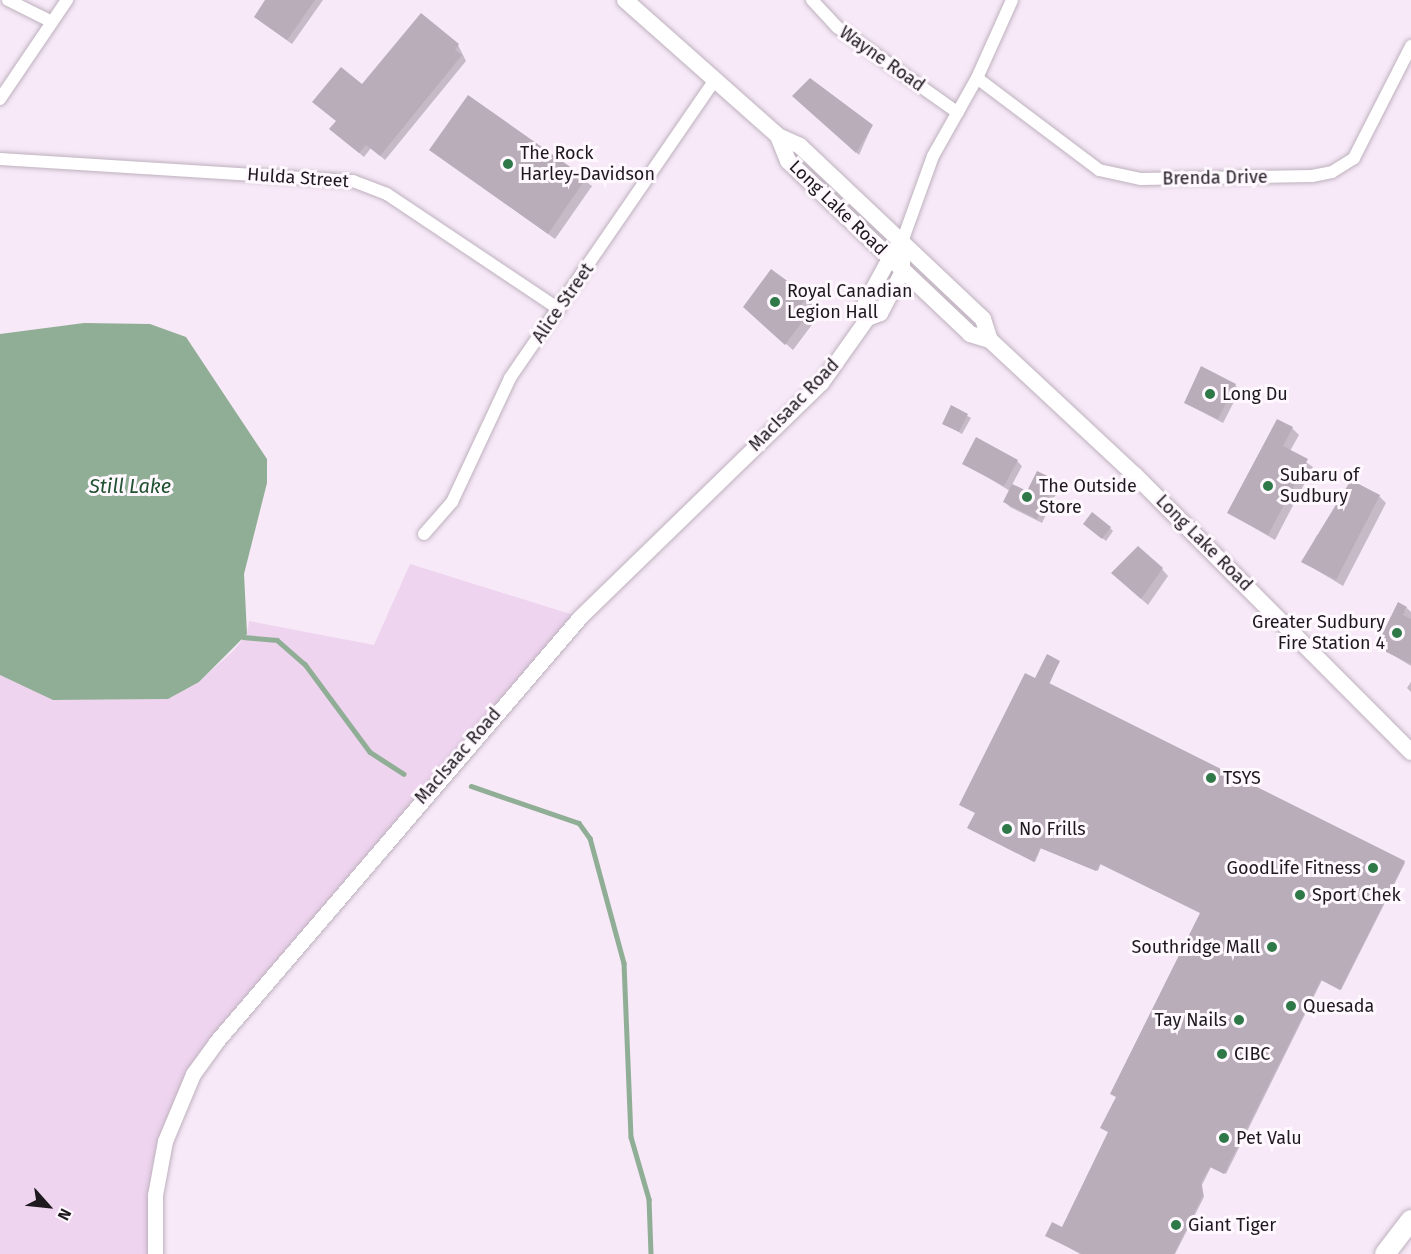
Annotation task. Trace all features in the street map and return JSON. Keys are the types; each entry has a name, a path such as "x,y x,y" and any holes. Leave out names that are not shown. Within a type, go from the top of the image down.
{"main road":[{"name":"Long Lake Road","path":"626,0 778,136 800,146 983,319 990,340"},
{"name":"Long Lake Road","path":"778,136 788,161 969,334 990,340 1201,539 1411,752"},
{"path":"1385,1254 1411,1220"}],"street":[{"path":"8,0 52,22"},
{"path":"0,99 67,0"},
{"name":"Wayne Road","path":"812,0 837,27 958,113"},
{"path":"902,242 933,156 977,78 1012,0"},
{"name":"Brenda Drive","path":"977,78 1099,170 1141,178 1312,176 1332,172 1354,158 1411,46"},
{"name":"Alice Street","path":"424,534 452,502 510,378 715,80"},
{"name":"Hulda Street","path":"0,159 352,181 387,194 559,309"},
{"name":"MacIsaac Road","path":"867,318 864,304 886,256 902,242"},
{"name":"MacIsaac Road","path":"155,1254 155,1195 165,1141 193,1074 216,1042 580,617 820,383 867,318 880,313 902,271 902,242"}],"shaded area":[{"path":"410,564 580,617 216,1042 165,1141 155,1254 0,1254 0,675 54,700 168,699 199,682 234,650 247,634 249,621 374,645"}],"water":[{"name":"Still Lake","path":"84,323 150,324 186,337 267,459 267,483 244,574 247,634 199,682 168,699 53,700 0,675 0,334"}],"building":[{"path":"265,0 315,0 287,40 254,17"},
{"path":"421,13 459,44 455,50 462,55 380,156 366,145 359,153 329,129 336,121 312,102 341,67 362,84"},
{"path":"810,78 873,125 856,153 792,96"},
{"name":"The Rock Harley-Davidson","path":"468,95 586,178 548,234 429,150"},
{"name":"Royal Canadian Legion Hall","path":"771,269 808,296 799,307 808,314 785,345 743,307"},
{"name":"Long Du","path":"1201,366 1236,384 1218,419 1184,403"},
{"path":"951,405 968,414 959,432 942,424"},
{"name":"Subaru of Sudbury","path":"1277,419 1293,427 1283,446 1308,459 1268,535 1227,513"},
{"path":"976,437 1018,460 1004,486 962,464"},
{"name":"The Outside Store","path":"1037,471 1056,480 1037,519 1003,502 1012,484 1027,491"},
{"path":"1351,480 1380,495 1336,580 1301,562"},
{"path":"1092,512 1111,527 1102,539 1083,524"},
{"path":"1138,546 1163,568 1141,599 1111,573"},
{"name":"Greater Sudbury Fire Station 4","path":"1398,602 1407,607 1403,615 1411,619 1411,664 1376,647"},
{"name":"Southridge Mall","path":"1047,654 1060,661 1049,683 1405,861 1340,990 1321,980 1224,1174 1210,1167 1201,1183 1203,1195 1174,1254 1082,1254 1045,1236 1052,1222 1062,1227 1108,1132 1100,1128 1116,1097 1110,1094 1200,913 1100,864 1096,871 1040,848 1034,862 967,828 975,813 959,805 1025,673 1035,678"}],"waterway":[{"path":"243,637 277,640 305,664 370,752 404,774"},
{"path":"471,786 579,823 590,838 624,963 631,1137 649,1199 651,1254"}],"place":[{"name":"The Rock Harley-Davidson","path":"508,164"},
{"name":"Royal Canadian Legion Hall","path":"775,302"},
{"name":"Long Du","path":"1210,394"},
{"name":"Subaru of Sudbury","path":"1268,486"},
{"name":"The Outside Store","path":"1027,497"},
{"name":"Greater Sudbury Fire Station 4","path":"1397,633"},
{"name":"TSYS","path":"1211,778"},
{"name":"No Frills","path":"1007,829"},
{"name":"GoodLife Fitness","path":"1373,868"},
{"name":"Sport Chek","path":"1300,895"},
{"name":"Southridge Mall","path":"1272,947"},
{"name":"Quesada","path":"1291,1006"},
{"name":"Tay Nails","path":"1239,1020"},
{"name":"CIBC","path":"1222,1054"},
{"name":"Pet Valu","path":"1224,1138"},
{"name":"Giant Tiger","path":"1176,1225"}]}
